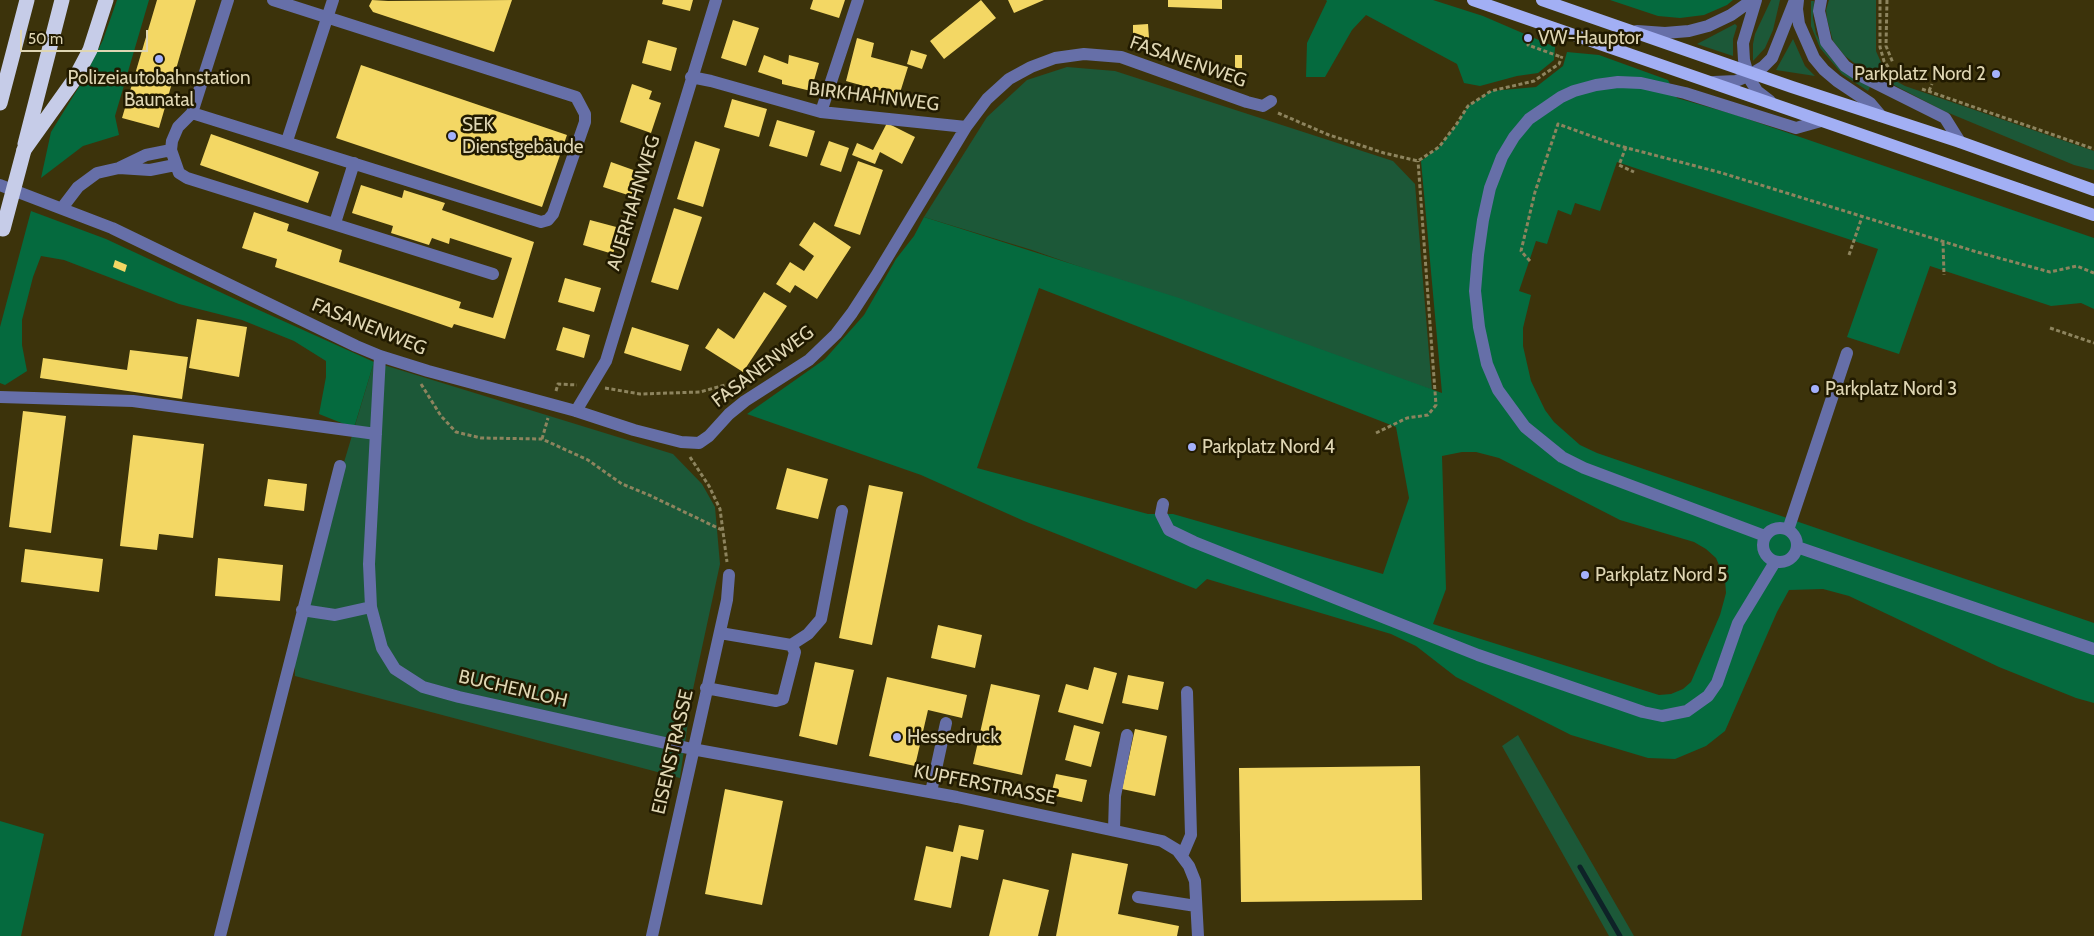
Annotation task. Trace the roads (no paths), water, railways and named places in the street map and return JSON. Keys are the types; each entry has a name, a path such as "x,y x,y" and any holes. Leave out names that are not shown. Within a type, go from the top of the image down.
{"highway":[{"path":"0,103 27,0"},
{"path":"2,235 62,0"},
{"path":"24,150 74,80 90,50 106,0"}],"main road":[{"path":"1473,0 2094,215"},
{"path":"1542,0 1749,74 1960,142 2094,190"}],"street":[{"path":"228,0 192,113 178,127 171,150 180,173 187,178 493,274"},
{"path":"192,113 287,141 541,222 548,220 553,214 585,122 585,114 576,97 273,0"},
{"path":"287,141 333,0"},
{"name":"AUERHAHNWEG","path":"576,411 606,361 716,0"},
{"path":"821,112 858,0"},
{"path":"1633,31 1665,33 1689,31 1708,26 1732,15 1752,0"},
{"path":"1756,0 1743,43 1749,74 1757,92 1774,104"},
{"path":"1709,82 1723,83 1749,74 1772,58 1796,0"},
{"path":"1796,0 1799,24 1814,58 1837,81 1870,103 1881,116"},
{"path":"1821,0 1819,11 1826,42 1846,66 1857,74 1945,118 1960,142"},
{"name":"FASANENWEG","path":"0,185 112,228 380,356 576,411 634,430 681,442 699,443 709,436 729,414 745,401 809,360 836,334 852,313 966,127 987,99 1009,79 1031,67 1055,58 1084,54 1121,57 1247,102 1267,104"},
{"name":"BIRKHAHNWEG","path":"691,77 711,80 821,112 966,127"},
{"path":"1765,536 1584,468 1550,448 1525,427 1498,390 1487,364 1479,327 1476,291 1478,255 1490,188 1502,157 1514,137 1529,119 1561,97 1596,85 1618,82 1641,83 1677,91 1796,128 1821,121"},
{"path":"62,208 78,187 97,173 119,168 146,155 171,150"},
{"path":"336,224 354,163"},
{"path":"119,168 150,170 175,164"},
{"path":"1788,530 1847,353"},
{"name":"BUCHENLOH","path":"380,356 370,564 371,607 382,648 396,669 423,687 459,697 692,749"},
{"path":"0,397 134,402 376,434"},
{"path":"220,936 340,466"},
{"path":"1163,504 1161,514 1169,530 1194,542 1478,655 1643,712 1662,716 1687,711 1708,696 1717,683 1738,623 1775,562"},
{"path":"720,633 791,645 808,634 821,619 842,511"},
{"path":"1777,528 1788,530 1795,536 1797,547 1794,555 1789,560 1775,562 1765,554 1763,548 1765,536 1771,530 1777,528"},
{"path":"1797,547 2094,648"},
{"name":"EISENSTRASSE","path":"652,936 692,749 720,633 727,600 729,575"},
{"path":"302,610 335,615 371,607"},
{"path":"706,688 776,701 782,699 795,652 791,645"},
{"path":"1182,856 1191,835 1187,692"},
{"path":"931,792 946,724"},
{"path":"1114,830 1114,796 1127,735"},
{"name":"KUPFERSTRASSE","path":"692,749 931,792 1162,841 1177,850 1182,856 1189,866 1195,881 1198,936"},
{"path":"1138,897 1196,906"}],"waterway":[{"path":"1580,867 1620,936"}],"place":[{"name":"VW-Hauptor","path":"1528,38"},
{"name":"Polizeiautobahnstation Baunatal","path":"159,59"},
{"name":"Parkplatz Nord 2","path":"1996,74"},
{"name":"SEK Dienstgebäude","path":"452,136"},
{"name":"Parkplatz Nord 3","path":"1815,389"},
{"name":"Parkplatz Nord 4","path":"1192,447"},
{"name":"Parkplatz Nord 5","path":"1585,575"},
{"name":"Hessedruck","path":"897,737"}]}
